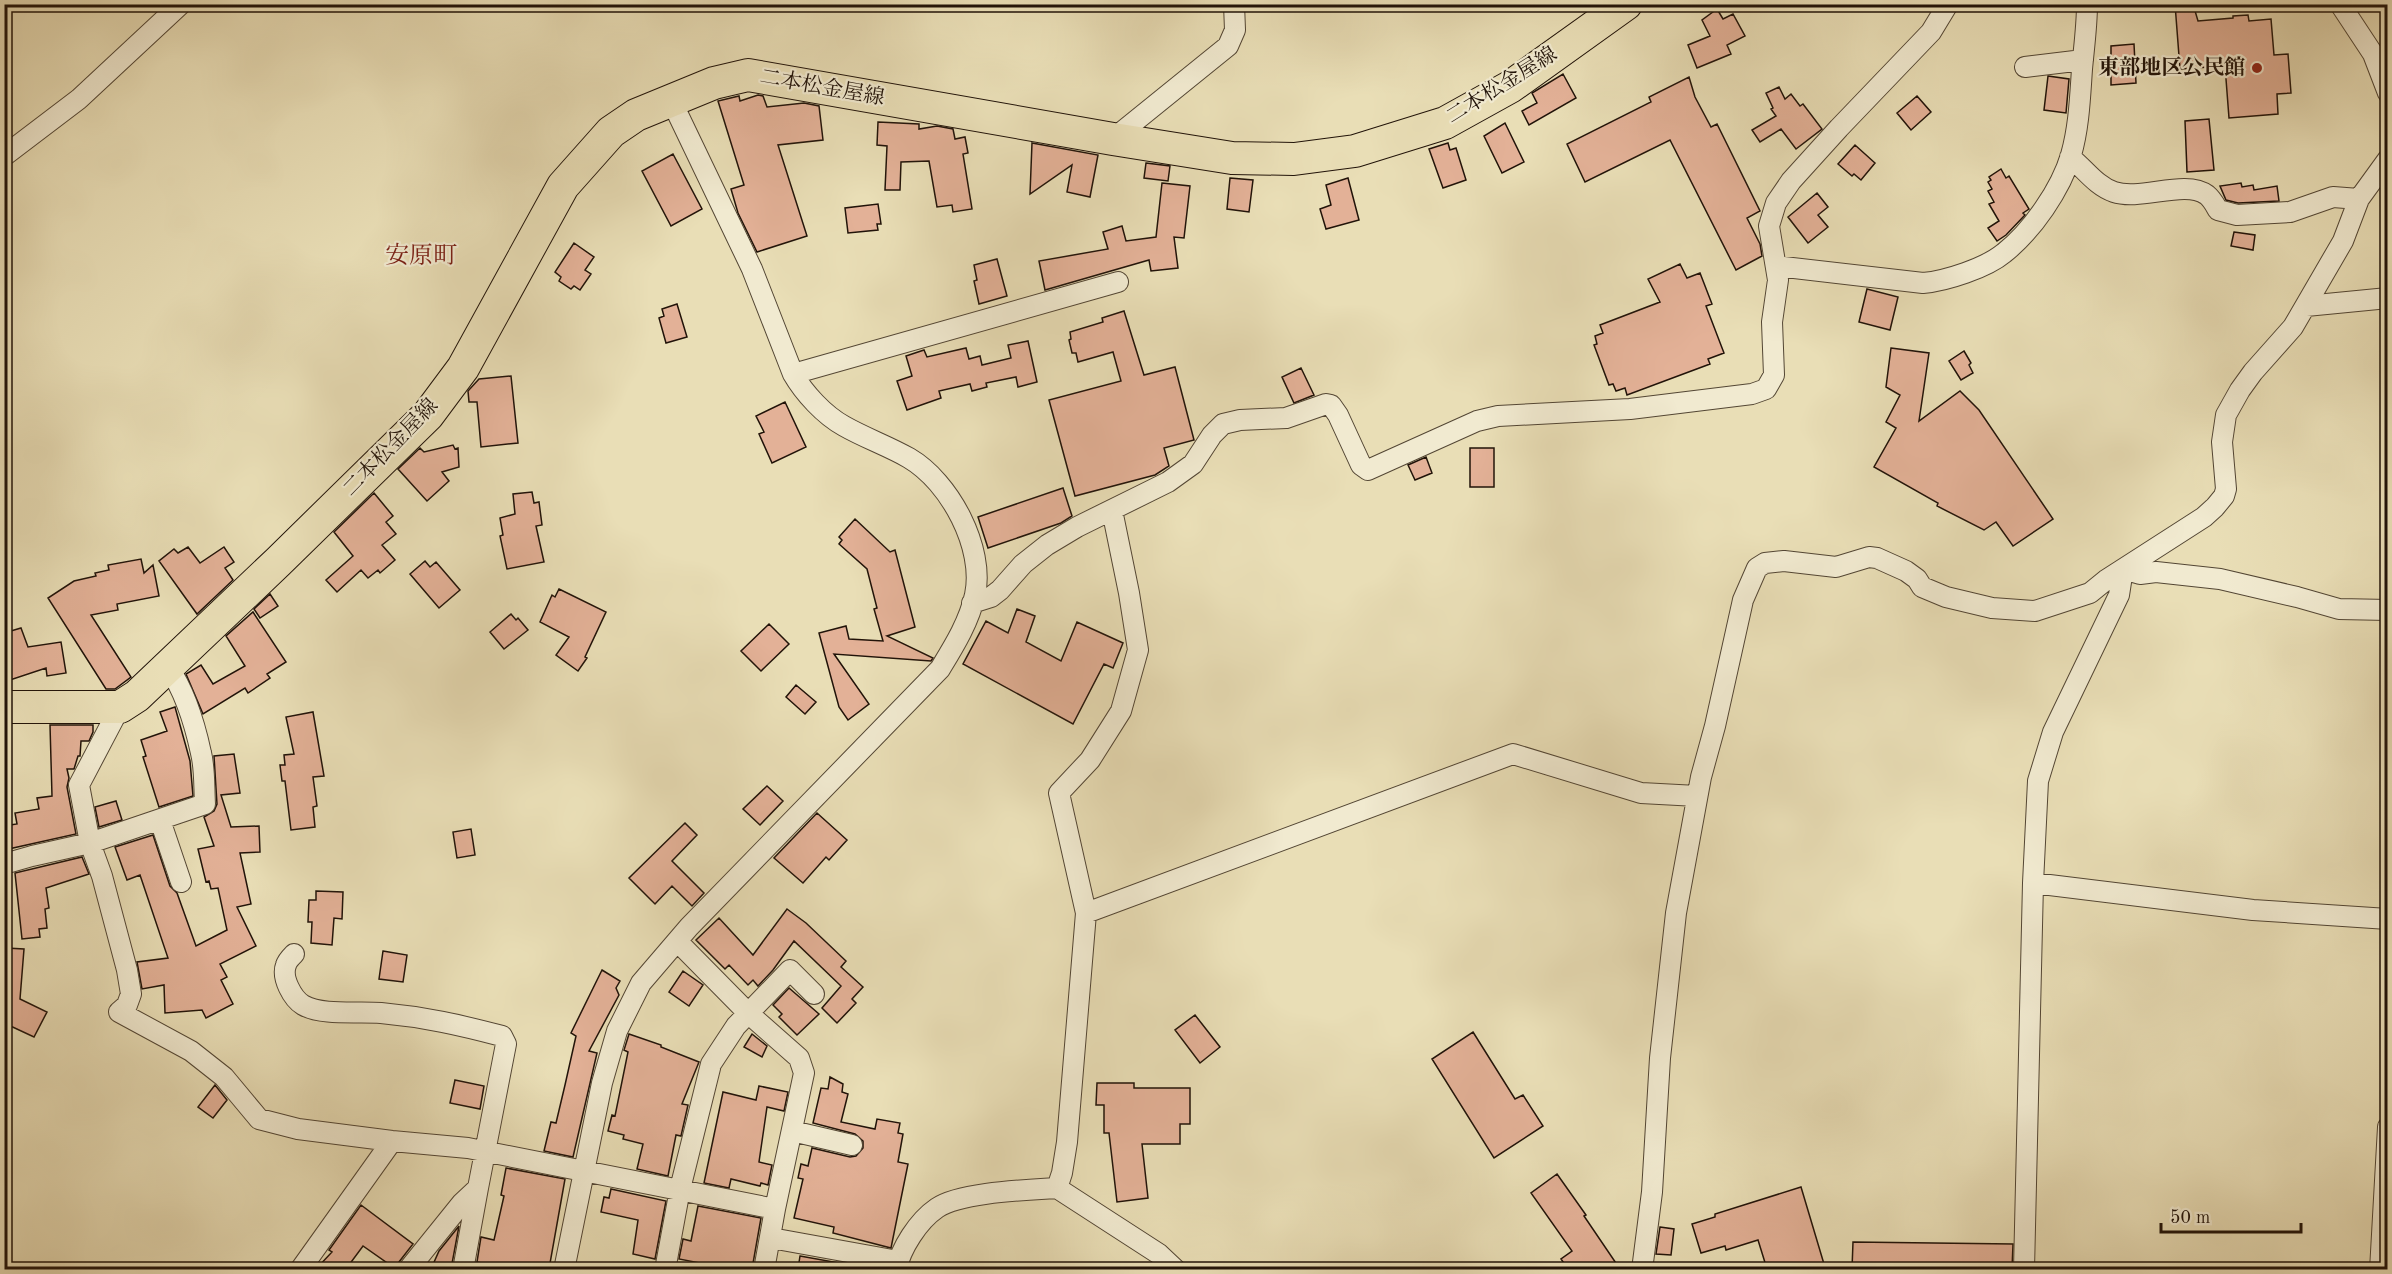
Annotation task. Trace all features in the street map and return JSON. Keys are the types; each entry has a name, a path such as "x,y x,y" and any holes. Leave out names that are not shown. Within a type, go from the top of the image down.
{"main road":[{"name":"二本松金屋線","path":"120,707 137,696 168,667 428,416 463,369 563,186 611,132 636,115 714,83 748,75 1232,158 1294,159 1355,151 1444,123 1510,87 1626,4"},
{"path":"4,707 120,707"}],"street":[{"path":"4,156 79,99 181,4"},
{"path":"1113,139 1228,46 1235,30 1234,4"},
{"path":"972,603 990,597 1000,590 1023,564 1077,526 1168,482 1193,464 1212,435 1223,424 1239,420 1286,418 1326,404 1335,409 1361,465 1368,470 1477,421 1498,416 1630,409 1761,392 1771,384 1774,375 1772,322 1778,280 1769,237 1769,226 1776,203 1791,181 1839,128 1931,32 1948,4"},
{"path":"1776,267 1917,283 1946,279 1988,263 2004,253 2043,209 2062,178 2070,157 2078,121 2087,4"},
{"path":"2340,4 2373,54 2388,93"},
{"path":"2025,67 2083,60"},
{"path":"564,1269 602,1083 616,1031 641,983 677,941 940,669 967,621 976,575 969,537 960,513 948,493 911,459 841,425 815,402 793,374 752,269 670,100"},
{"path":"2070,157 2099,186 2112,192 2127,195 2190,189 2209,196 2218,210 2237,215 2290,212 2333,197 2359,199"},
{"path":"1642,1269 1652,1192 1660,1058 1676,913 1697,796 1743,600 1757,568 1765,563 1784,561 1836,567 1869,557 1877,558 1906,572 1917,579 1922,587 1946,597 1992,608 2035,611 2081,597 2204,517 2224,496 2226,489 2222,442 2226,415 2240,390 2293,327 2343,241 2359,199 2388,159"},
{"path":"793,374 1118,282"},
{"path":"2306,306 2388,298"},
{"path":"1057,1188 1067,1142 1086,913 1059,793 1090,760 1120,711 1138,651 1112,510"},
{"path":"2123,569 2140,574 2156,572 2220,579 2339,609 2388,610"},
{"path":"2024,1269 2032,883 2038,781 2054,732 2119,595 2123,569"},
{"path":"4,864 90,843 205,804 202,754 175,677 168,667"},
{"path":"120,707 79,785 90,843 102,876 127,970 131,994 127,1005 119,1012 191,1051 224,1077 259,1119 298,1129 468,1148 775,1209"},
{"path":"1086,913 1513,754 1641,793 1697,796"},
{"path":"160,820 181,882"},
{"path":"2032,883 2253,910 2388,919"},
{"path":"677,941 748,1013 799,1058 804,1073 764,1269"},
{"path":"294,954 286,965 285,977 288,985 301,1004 316,1010 380,1013 447,1021 502,1036 506,1044 463,1269"},
{"path":"665,1269 680,1189 711,1064 730,1034 790,970 814,994"},
{"path":"2380,1269 2388,1128"},
{"path":"792,1131 852,1145"},
{"path":"300,1269 392,1141"},
{"path":"408,1269 462,1203 478,1188"},
{"path":"771,1238 897,1265 912,1236 938,1207 954,1201 1001,1192 1057,1188 1159,1254 1176,1269"}],"building":[{"name":"東部地区公民館","path":"2175,4 2193,4 2198,21 2248,15 2249,21 2271,19 2274,55 2288,54 2291,93 2277,94 2278,114 2229,118 2225,66 2180,69"},
{"path":"1717,9 1723,19 1733,14 1745,36 1727,45 1731,54 1697,68 1688,45 1710,36 1702,20"},
{"path":"2134,44 2136,83 2111,85 2111,46"},
{"path":"1563,74 1576,98 1529,125 1522,111 1537,103 1532,93"},
{"path":"2048,76 2069,79 2066,113 2044,110"},
{"path":"1689,77 1695,97 1711,127 1717,124 1760,211 1747,218 1760,244 1762,256 1736,270 1670,140 1585,182 1567,144 1651,102 1649,97"},
{"path":"1779,87 1785,99 1791,94 1800,106 1803,104 1822,129 1796,149 1781,129 1760,142 1752,130 1776,116 1766,93"},
{"path":"758,95 763,96 767,107 804,103 819,106 823,140 778,145 807,236 757,252 738,213 731,189 744,185 718,101 739,96 740,101"},
{"path":"1917,96 1931,112 1911,130 1897,113"},
{"path":"2209,119 2214,170 2187,172 2185,121"},
{"path":"878,122 919,124 919,129 937,126 953,129 955,139 965,137 968,153 963,154 972,209 953,212 952,205 937,207 929,161 901,162 900,190 885,190 887,146 877,145"},
{"path":"1505,123 1524,162 1502,173 1484,136"},
{"path":"1032,143 1098,155 1090,197 1067,192 1072,165 1030,194"},
{"path":"1448,143 1450,150 1456,148 1466,180 1443,188 1429,149"},
{"path":"1855,145 1875,163 1861,180 1854,174 1852,176 1838,164"},
{"path":"673,154 702,209 671,226 642,171"},
{"path":"1146,163 1170,166 1168,181 1144,178"},
{"path":"2001,169 2006,178 2009,176 2029,209 2023,213 2025,215 2006,235 1997,241 1988,228 1999,221 1989,204 1994,202 1988,191 1992,189 1988,182 1991,180 1989,177"},
{"path":"1230,178 1253,180 1249,212 1227,209"},
{"path":"1348,178 1359,220 1326,229 1320,209 1331,205 1326,185"},
{"path":"1162,183 1190,186 1184,238 1174,237 1178,268 1151,271 1149,260 1045,290 1039,261 1108,249 1103,232 1122,226 1126,241 1156,237"},
{"path":"2241,183 2242,187 2253,185 2254,190 2277,186 2279,201 2238,203 2226,200 2220,186"},
{"path":"1817,193 1828,207 1818,215 1828,227 1808,243 1788,217"},
{"path":"878,204 881,224 877,224 878,230 848,233 845,208"},
{"path":"2234,232 2255,235 2253,250 2231,246"},
{"path":"574,243 594,257 585,270 591,274 580,290 574,286 571,289 559,281 561,277 555,272"},
{"path":"997,259 1007,296 979,304 974,281 977,280 974,265"},
{"path":"1680,264 1687,278 1700,273 1712,304 1706,306 1724,353 1708,359 1710,364 1627,395 1625,388 1616,391 1613,384 1609,385 1594,345 1597,344 1595,336 1603,333 1600,325 1660,302 1648,279"},
{"path":"1867,289 1898,297 1890,330 1859,322"},
{"path":"677,304 687,337 666,343 659,318 664,316 662,309"},
{"path":"1124,311 1144,375 1175,367 1194,440 1164,448 1169,466 1155,475 1075,496 1049,400 1121,381 1113,352 1078,362 1076,353 1072,353 1069,340 1071,339 1070,332 1103,322 1102,318"},
{"path":"1028,341 1037,382 1018,387 1016,377 986,383 987,387 972,391 970,384 939,391 941,398 907,410 897,381 912,376 906,356 924,350 927,357 966,348 969,359 980,356 982,365 1011,358 1008,345"},
{"path":"1891,348 1929,353 1919,421 1960,391 1979,410 2053,519 2013,546 1996,522 1984,530 1937,506 1938,503 1874,467 1896,428 1886,422 1900,395 1886,387"},
{"path":"1964,351 1971,363 1969,365 1973,373 1961,380 1949,361"},
{"path":"1301,368 1314,395 1294,403 1282,377"},
{"path":"511,376 518,443 481,447 477,402 469,402 468,391 479,379"},
{"path":"785,402 806,447 772,463 759,434 764,432 756,416"},
{"path":"453,445 455,449 458,448 459,467 442,472 449,481 427,501 398,469 420,448 424,452"},
{"path":"1470,448 1494,448 1494,487 1470,487"},
{"path":"1426,457 1432,473 1415,480 1408,465"},
{"path":"1063,488 1072,516 1061,523 988,548 978,517"},
{"path":"532,492 534,503 539,502 542,525 536,526 544,562 507,569 500,536 503,535 500,518 515,514 513,494"},
{"path":"374,493 393,516 386,522 396,534 382,545 395,560 380,573 378,570 368,578 361,570 337,592 326,580 353,556 334,532"},
{"path":"855,519 890,552 895,550 915,627 887,636 933,658 931,661 834,654 869,704 848,720 839,707 819,633 846,626 849,639 883,641 874,609 877,608 867,569 839,544 842,540 839,537"},
{"path":"188,547 200,563 224,547 234,562 225,568 233,580 197,614 159,561 174,549 178,553"},
{"path":"141,559 144,573 153,565 159,596 117,604 118,610 91,615 131,677 115,689 106,689 48,598 74,581 96,576 95,573 109,570 108,565"},
{"path":"425,561 430,567 436,562 460,590 439,608 410,574"},
{"path":"559,589 606,612 585,657 587,658 578,671 556,655 569,637 540,622 552,595 555,597"},
{"path":"270,594 278,606 260,618 254,609"},
{"path":"1017,609 1035,616 1026,642 1061,661 1077,622 1123,643 1113,668 1104,664 1073,724 963,664 986,621 1008,633"},
{"path":"253,612 286,662 267,674 270,678 248,693 245,688 203,714 186,674 201,665 213,684 245,666 226,636"},
{"path":"511,614 516,620 518,618 528,630 504,649 490,632"},
{"path":"769,624 789,644 761,671 741,651"},
{"path":"21,628 28,647 61,642 66,673 47,676 46,668 4,682 4,633"},
{"path":"796,685 816,702 805,714 786,697"},
{"path":"175,707 190,761 193,796 159,807 143,757 146,756 141,740 167,731 160,712"},
{"path":"313,712 324,776 313,777 317,806 313,807 315,827 291,830 285,781 282,781 280,765 285,765 284,755 294,754 286,717"},
{"path":"50,725 93,725 89,741 81,741 80,756 78,756 74,769 67,769 69,778 67,787 76,834 4,850 4,826 17,824 15,813 39,809 37,798 52,796"},
{"path":"234,754 240,793 221,795 231,827 259,826 260,852 240,853 251,904 237,907 256,946 220,964 227,977 221,980 233,1004 206,1018 202,1010 165,1013 164,985 142,989 137,962 168,958 140,875 127,880 115,847 153,835 170,886 177,893 196,946 227,930 218,888 211,889 209,881 206,882 198,849 214,846 204,817 214,811 217,804 214,756"},
{"path":"767,786 783,801 760,825 743,809"},
{"path":"116,801 122,820 99,827 95,807"},
{"path":"817,813 847,840 829,860 826,857 803,883 774,858"},
{"path":"685,823 697,835 672,861 704,893 692,906 672,886 655,904 629,878"},
{"path":"471,829 475,855 457,858 453,832"},
{"path":"82,857 89,874 46,888 49,908 45,909 47,928 39,929 40,937 22,939 15,873"},
{"path":"316,891 343,892 342,919 334,918 332,945 311,943 312,922 308,922 309,900 316,900"},
{"path":"787,909 806,923 846,961 841,967 863,987 852,999 856,1003 837,1023 822,1008 841,986 794,941 758,986 753,980 748,985 729,965 725,969 696,940 719,918 753,955"},
{"path":"6,948 24,949 20,999 47,1012 34,1037 4,1023"},
{"path":"383,951 407,955 403,982 379,979"},
{"path":"602,970 620,981 616,988 619,995 589,1051 597,1053 573,1157 544,1151 551,1122 556,1123 565,1085 576,1036 571,1033"},
{"path":"683,971 703,985 689,1006 669,992"},
{"path":"789,988 819,1014 797,1035 779,1017 782,1014 773,1005"},
{"path":"1195,1015 1220,1047 1200,1063 1175,1030"},
{"path":"1473,1032 1515,1099 1523,1095 1543,1126 1494,1158 1432,1059"},
{"path":"629,1034 699,1062 682,1104 688,1105 681,1136 676,1135 668,1176 637,1169 643,1144 623,1139 624,1135 608,1131 612,1115 615,1116 628,1052 624,1050"},
{"path":"752,1034 767,1046 762,1057 744,1047"},
{"path":"830,1077 843,1084 842,1092 848,1094 841,1122 875,1129 877,1119 900,1123 898,1133 903,1134 898,1162 908,1164 891,1248 833,1233 834,1227 794,1218 803,1179 798,1178 801,1164 808,1166 812,1148 850,1157 856,1156 863,1148 863,1141 855,1134 813,1123 821,1088 828,1089"},
{"path":"455,1080 484,1086 480,1109 450,1103"},
{"path":"1097,1083 1134,1083 1134,1088 1190,1088 1190,1124 1180,1124 1180,1144 1142,1144 1148,1198 1117,1202 1109,1133 1104,1133 1104,1105 1096,1105"},
{"path":"215,1085 227,1100 213,1118 198,1107"},
{"path":"759,1086 788,1092 784,1111 767,1107 759,1162 772,1165 768,1185 761,1183 760,1186 731,1179 729,1188 704,1183 723,1092 756,1100"},
{"path":"506,1168 565,1179 549,1269 491,1269 492,1265 477,1262 481,1237 494,1240 504,1196 501,1195"},
{"path":"1557,1174 1620,1269 1568,1269 1561,1259 1572,1251 1531,1193"},
{"path":"1801,1187 1824,1264 1807,1269 1767,1269 1758,1240 1726,1250 1725,1246 1701,1253 1692,1224 1715,1217 1715,1214"},
{"path":"611,1189 666,1201 655,1259 633,1254 638,1220 601,1212 604,1197 609,1198"},
{"path":"361,1205 413,1244 396,1269 363,1246 346,1269 316,1269 332,1252 329,1250"},
{"path":"698,1206 761,1218 752,1269 699,1269 700,1263 679,1259 683,1239 691,1241"},
{"path":"459,1226 451,1269 431,1269 439,1251"},
{"path":"1660,1227 1674,1229 1671,1255 1656,1254"},
{"path":"1853,1242 2013,1244 2012,1269 1852,1269"},
{"path":"800,1256 845,1264 844,1269 798,1269"}],"place":[{"name":"東部地区公民館","path":"2257,68"}],"district":[{"name":"安原町","path":"421,257"}]}
